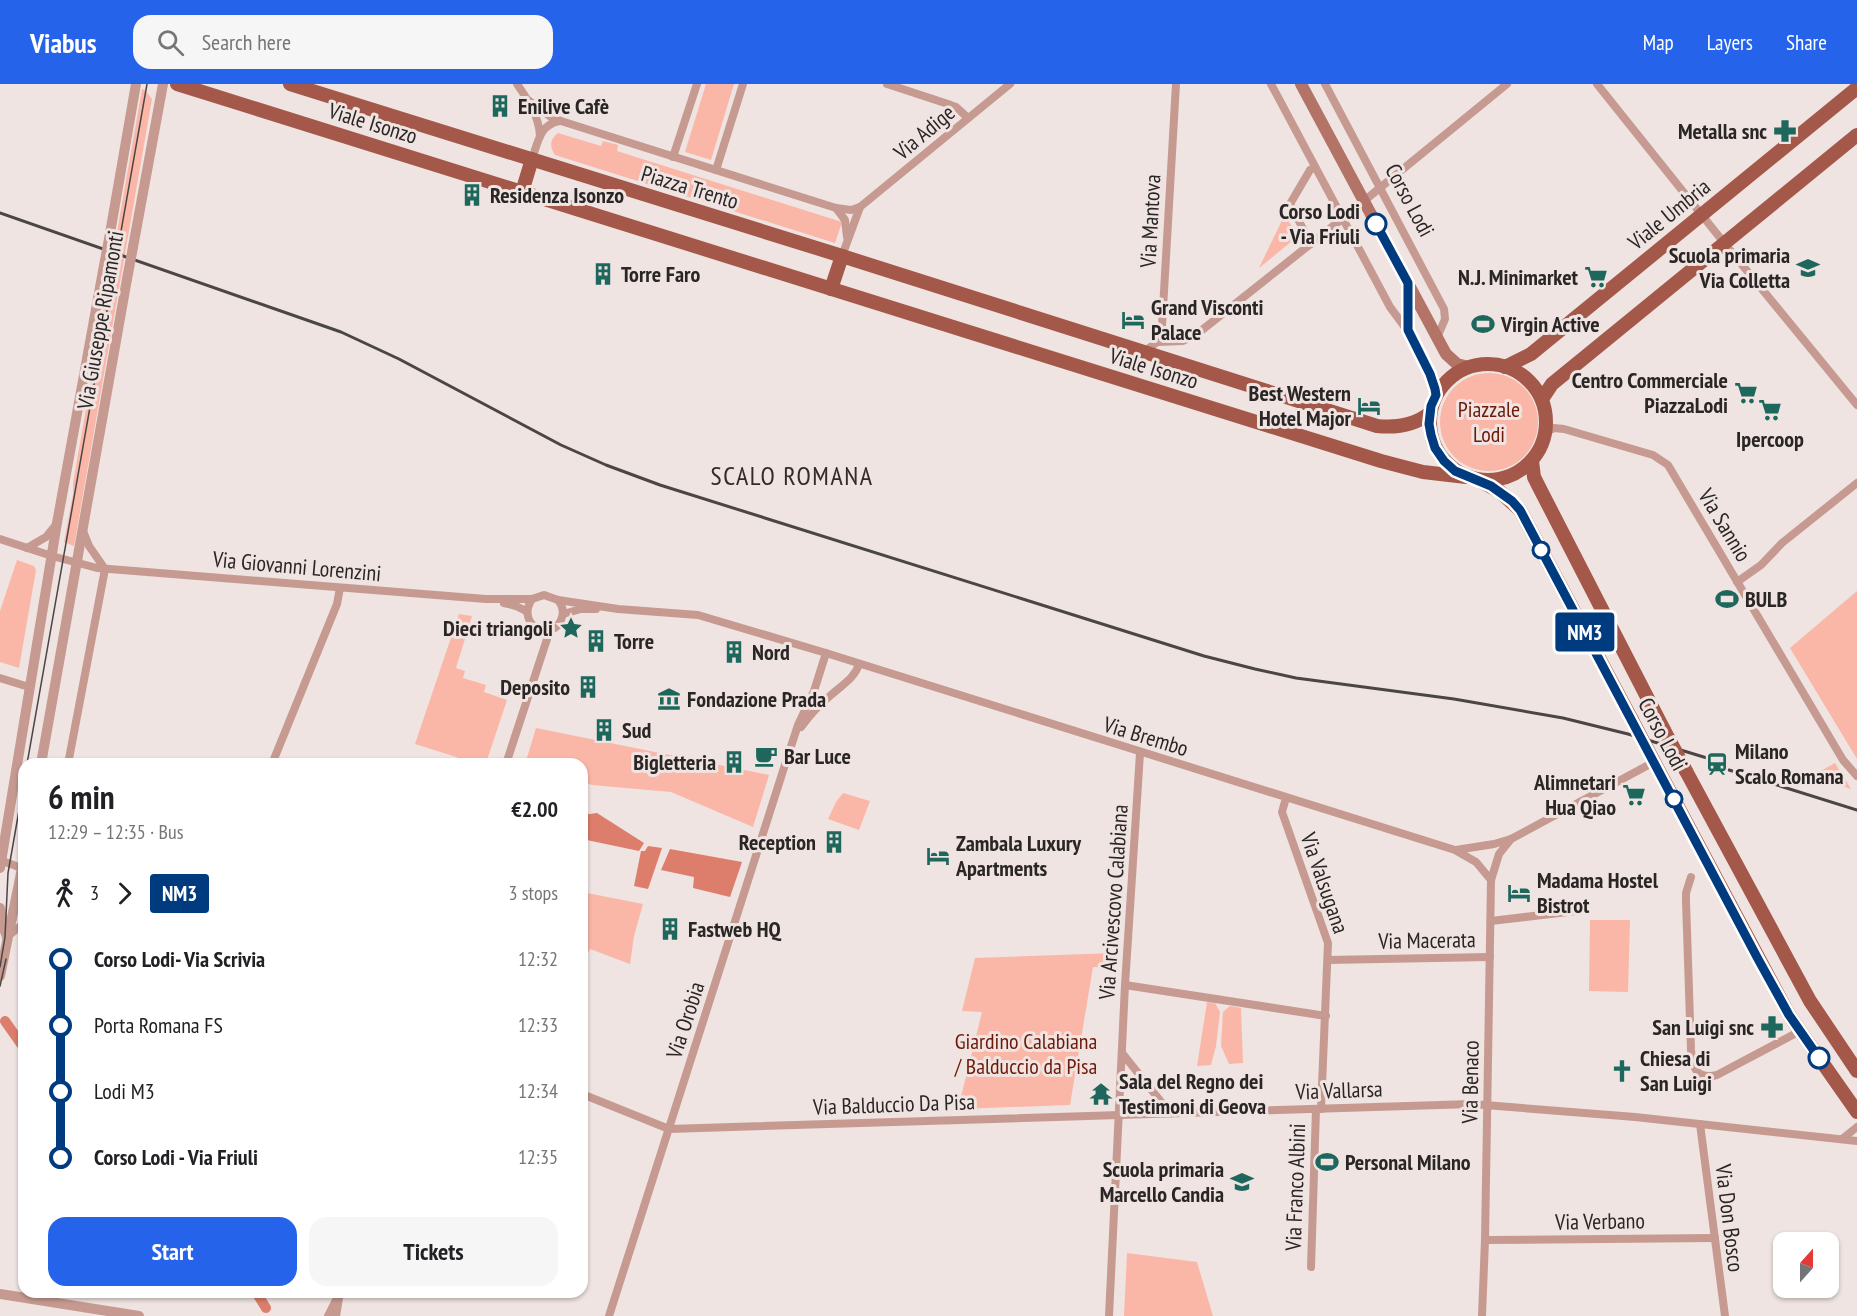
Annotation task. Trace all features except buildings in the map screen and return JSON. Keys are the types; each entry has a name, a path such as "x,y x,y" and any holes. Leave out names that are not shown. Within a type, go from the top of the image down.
{"main road":[{"name":"Viale Isonzo","path":"177,84 522,192"},
{"name":"Viale Isonzo","path":"290,84 532,159"},
{"name":"Corso Lodi","path":"1301,84 1450,360 1469,367"},
{"name":"Viale Umbria","path":"1505,367 1531,354 1857,88"},
{"path":"1542,399 1552,384 1857,135"},
{"path":"532,159 522,192 831,289 842,256"},
{"name":"Piazza Trento","path":"532,159 842,256"},
{"name":"Viale Isonzo","path":"842,256 1377,426 1407,424 1420,420 1430,413"},
{"path":"1408,283 1407,315 1410,333 1430,374 1436,395"},
{"name":"Viale Isonzo","path":"831,289 1381,461 1423,472 1472,478"},
{"path":"1484,364 1505,367 1519,373 1533,385 1542,399 1546,415 1541,447 1521,470 1505,478 1494,481 1472,478 1447,464 1437,451 1431,435 1430,413 1436,395 1450,378 1469,367 1484,364"},
{"name":"Corso Lodi","path":"1532,460 1534,477 1664,730 1810,1001 1857,1071"},
{"name":"Corso Lodi","path":"1472,478 1496,489 1520,510 1758,959 1800,1031 1857,1112"}],"street":[{"name":"Via Giuseppe Ripamonti","path":"0,868 57,523 136,84"},
{"name":"Via Giuseppe Ripamonti","path":"42,758 163,84"},
{"path":"516,84 528,100 539,125 540,136"},
{"path":"673,157 697,84"},
{"path":"716,170 743,84"},
{"path":"887,84 956,107 968,118"},
{"name":"Via Adige","path":"860,207 1010,84"},
{"name":"Via Mantova","path":"1157,342 1163,319 1176,84"},
{"path":"1271,84 1390,307 1410,333"},
{"name":"Corso Lodi","path":"1325,84 1444,309 1445,319 1437,338"},
{"path":"1144,352 1157,342 1183,341 1191,338 1343,219 1507,84"},
{"path":"1598,84 1857,405"},
{"name":"Piazza Trento","path":"528,100 551,117 561,121 836,208 851,210 860,207"},
{"path":"532,159 540,136 546,127 561,121"},
{"path":"1311,243 1290,204 1310,171 1315,167"},
{"path":"842,256 860,207"},
{"path":"836,208 846,220 847,240"},
{"name":"Via Sannio","path":"1545,433 1554,428 1564,429 1653,455 1665,462 1843,760 1857,776"},
{"path":"1737,582 1761,565 1782,543 1857,483"},
{"path":"27,548 46,537 57,523"},
{"path":"69,758 105,569 89,546 82,529"},
{"path":"0,539 76,563"},
{"name":"Via Giovanni Lorenzini","path":"76,563 105,569 486,599 532,599 544,595 558,600 618,609 698,615 826,653"},
{"path":"274,758 337,604 340,588"},
{"name":"Via Giovanni Lorenzini","path":"486,599 526,611"},
{"path":"532,599 526,611 530,622 538,629 550,630 559,625 563,614 558,600"},
{"name":"Via Giovanni Lorenzini","path":"563,614 581,609 618,609"},
{"path":"538,629 540,658"},
{"path":"508,758 550,630"},
{"name":"Via Brembo","path":"826,653 1455,850 1476,862 1491,880"},
{"name":"Via Orobia","path":"609,1316 794,735 818,680 826,653"},
{"path":"794,735 830,695 851,679 860,664"},
{"path":"0,678 29,687"},
{"path":"818,680 822,692 830,695"},
{"name":"Via Arcivescovo Calabiana","path":"1109,1316 1125,985 1140,753"},
{"name":"Via Brembo","path":"1455,850 1511,839 1653,761"},
{"name":"Via Valsugana","path":"1286,798 1282,812 1328,943 1326,1016 1318,1109"},
{"name":"Via Benaco","path":"1482,1316 1491,880 1499,854 1511,839"},
{"path":"0,860 18,864"},
{"path":"1691,878 1686,901 1691,1050 1694,1069 1706,1077 1719,1074 1800,1031"},
{"path":"0,976 18,888"},
{"path":"0,908 7,938"},
{"path":"1491,921 1576,911"},
{"path":"7,938 18,928"},
{"name":"Via Macerata","path":"1328,960 1490,957"},
{"path":"1125,985 1326,1016"},
{"path":"1122,1053 1170,1113"},
{"path":"588,1096 669,1129"},
{"name":"Via Vallarsa","path":"1119,1114 1487,1104 1857,1141"},
{"name":"Via Franco Albini","path":"1311,1267 1318,1109"},
{"name":"Via Balduccio Da Pisa","path":"669,1129 1119,1114"},
{"name":"Via Don Bosco","path":"1700,1124 1725,1316"},
{"path":"1842,1139 1857,1127"},
{"name":"Via Verbano","path":"1485,1240 1715,1238"},
{"path":"0,1294 18,1297"},
{"path":"25,1298 139,1316"},
{"path":"328,1316 337,1298"},
{"path":"336,1316 338,1298"}],"green space":[{"path":"706,84 734,84 711,160 685,152"},
{"path":"142,89 152,99 74,546 64,542"},
{"path":"558,133 601,146 603,141 618,145 617,151 842,222 835,243 555,155 551,143"},
{"path":"1285,214 1297,237 1259,268"},
{"name":"Piazzale Lodi","path":"1489,373 1508,376 1524,387 1535,403 1538,422 1535,441 1524,457 1508,468 1489,471 1470,468 1454,457 1443,441 1440,422 1443,403 1454,387 1470,376"},
{"path":"17,560 34,566 36,570 19,668 0,662 0,611"},
{"path":"1857,591 1857,759 1790,648"},
{"path":"459,614 472,616 456,668 465,671 463,678 486,685 484,692 507,700 488,758 459,758 415,744"},
{"path":"536,728 769,775 753,827 671,792 588,783 588,758 527,758"},
{"path":"1835,763 1851,789 1812,776"},
{"path":"843,793 870,801 859,830 828,819"},
{"path":"588,893 643,904 634,936 630,964 590,949 588,953"},
{"path":"1590,920 1630,920 1628,992 1589,991"},
{"name":"Giardino Calabiana / Balduccio da Pisa","path":"1115,953 1114,968 1093,967 1070,1105 958,1109 982,1012 962,1011 975,958"},
{"path":"1207,1002 1215,1003 1220,1012 1216,1046 1211,1065 1197,1066"},
{"path":"1230,1006 1241,1008 1243,1063 1229,1064 1221,1046 1223,1012"},
{"path":"1127,1253 1197,1262 1213,1316 1124,1316"}],"shaded area":[{"path":"597,813 644,843 639,851 588,840 588,814"},
{"path":"648,846 662,848 648,889 634,886 641,851 645,851"},
{"path":"670,849 742,862 730,897 693,888 694,877 661,870"}],"waterway":[{"path":"5,1021 18,1039"},
{"path":"260,1298 266,1308"}],"tram line":[{"path":"28,758 147,84"},
{"path":"0,967 5,937 8,873 18,816"},
{"path":"0,986 6,959"}],"railway":[{"path":"0,213 341,332 399,359 561,445 660,485 1204,656 1296,678 1454,699 1563,718 1628,734 1707,758"},
{"path":"1729,770 1857,810"}],"bus line":[{"name":"NM3","path":"1376,224 1408,283 1408,330 1430,374 1436,395 1431,406 1429,424 1435,448 1455,471 1491,486 1512,501 1520,510 1758,959 1789,1015 1819,1058"}],"place":[{"name":"Enilive Cafè","path":"500,106"},
{"name":"Metalla snc","path":"1785,131"},
{"name":"Residenza Isonzo","path":"472,195"},
{"name":"Corso Lodi - Via Friuli","path":"1376,224"},
{"name":"Scuola primaria Via Colletta","path":"1808,268"},
{"name":"Torre Faro","path":"603,274"},
{"name":"N.J. Minimarket","path":"1596,277"},
{"name":"Grand Visconti Palace","path":"1133,320"},
{"name":"Virgin Active","path":"1483,324"},
{"name":"Centro Commerciale PiazzaLodi","path":"1746,393"},
{"name":"Best Western Hotel Major","path":"1369,406"},
{"name":"Ipercoop","path":"1770,410"},
{"name":"BULB","path":"1727,599"},
{"name":"Dieci triangoli","path":"571,628"},
{"name":"Torre","path":"596,641"},
{"name":"Nord","path":"734,652"},
{"name":"Deposito","path":"588,687"},
{"name":"Fondazione Prada","path":"669,699"},
{"name":"Sud","path":"604,730"},
{"name":"Bar Luce","path":"766,756"},
{"name":"Bigletteria","path":"734,762"},
{"name":"Milano Scalo Romana","path":"1717,764"},
{"name":"Alimnetari Hua Qiao","path":"1634,795"},
{"name":"Reception","path":"834,842"},
{"name":"Zambala Luxury Apartments","path":"938,856"},
{"name":"Madama Hostel Bistrot","path":"1519,893"},
{"name":"Fastweb HQ","path":"670,929"},
{"name":"San Luigi snc","path":"1772,1027"},
{"name":"Chiesa di San Luigi","path":"1622,1071"},
{"name":"Sala del Regno dei Testimoni di Geova","path":"1101,1094"},
{"name":"Personal Milano","path":"1327,1162"},
{"name":"Scuola primaria Marcello Candia","path":"1242,1182"}],"district":[{"name":"SCALO ROMANA","path":"792,475"}]}
